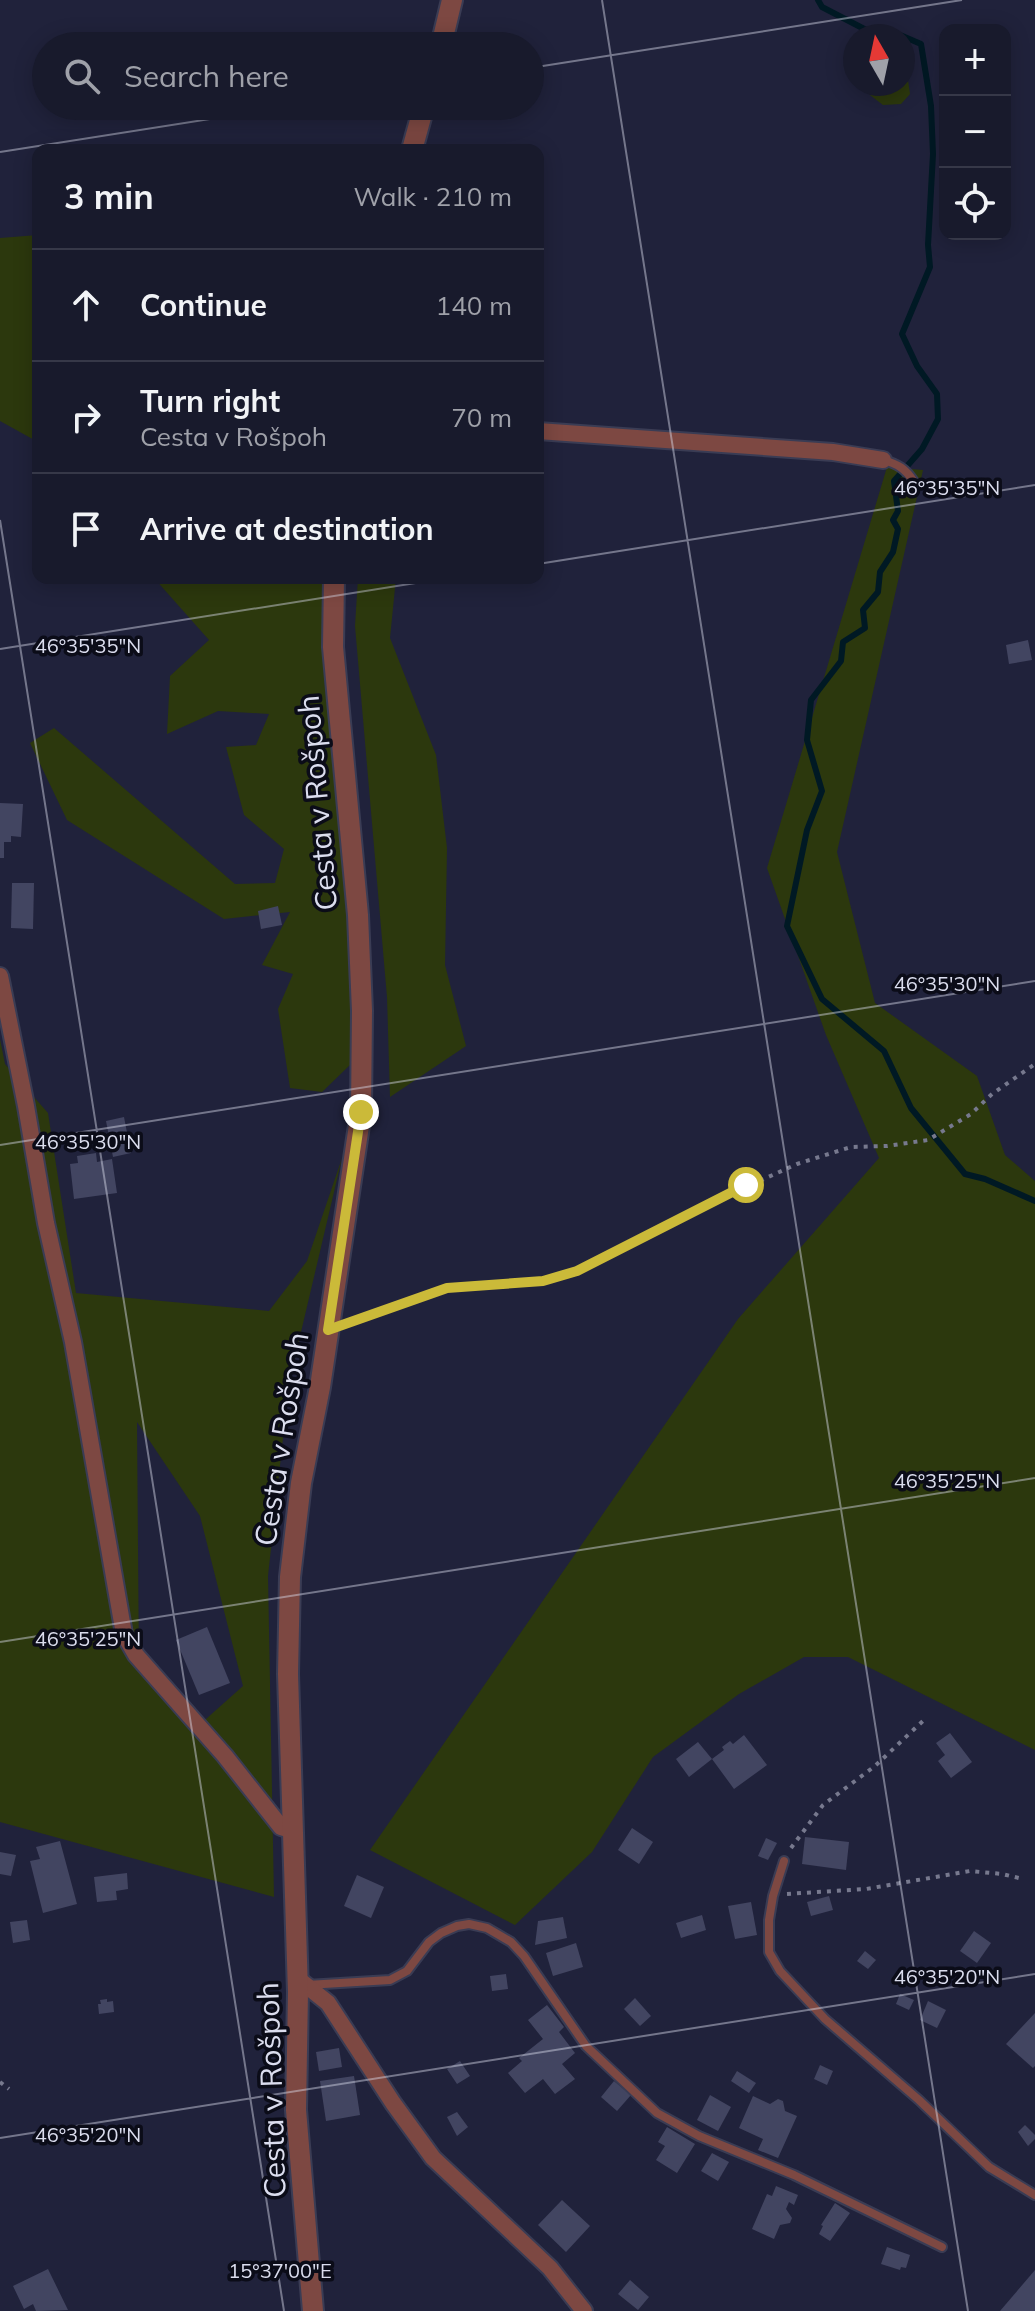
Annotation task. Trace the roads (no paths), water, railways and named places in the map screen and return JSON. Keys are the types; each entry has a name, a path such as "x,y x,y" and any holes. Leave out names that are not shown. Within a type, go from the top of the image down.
{"street":[{"path":"444,32 452,0"},
{"path":"414,144 420,120"},
{"path":"544,431 833,452 883,460"},
{"name":"Cesta v Rošpoh","path":"313,2311 296,2110 302,1982 291,1830 290,1577 301,1483 320,1387 361,1112 362,1011 358,915 334,663 334,584"},
{"path":"0,976 46,1223 73,1342 124,1634 143,1665 225,1756 281,1827 291,1830"},
{"path":"302,1982 328,2003 433,2158 550,2268 584,2311"}],"lane":[{"path":"883,460 907,471 914,482"},
{"path":"784,1861 769,1920 769,1952 780,1971 825,2019 989,2167 1035,2195"},
{"path":"302,1982 390,1980 407,1971 429,1942 441,1933 469,1924 487,1928 511,1942 524,1956 586,2046 657,2113 699,2136 794,2175 942,2247"}],"waterway":[{"path":"818,0 822,7 872,33 900,35 921,44 931,106 933,154 928,245 930,267 902,334 917,366 937,394 938,419 922,449 894,481 898,511 893,520 898,529 893,552 880,572 878,592 863,610 865,628 843,642 841,661 811,700 807,740 822,791 807,830 787,926 822,999 884,1051 911,1108 965,1174 985,1179 1035,1201"}]}
